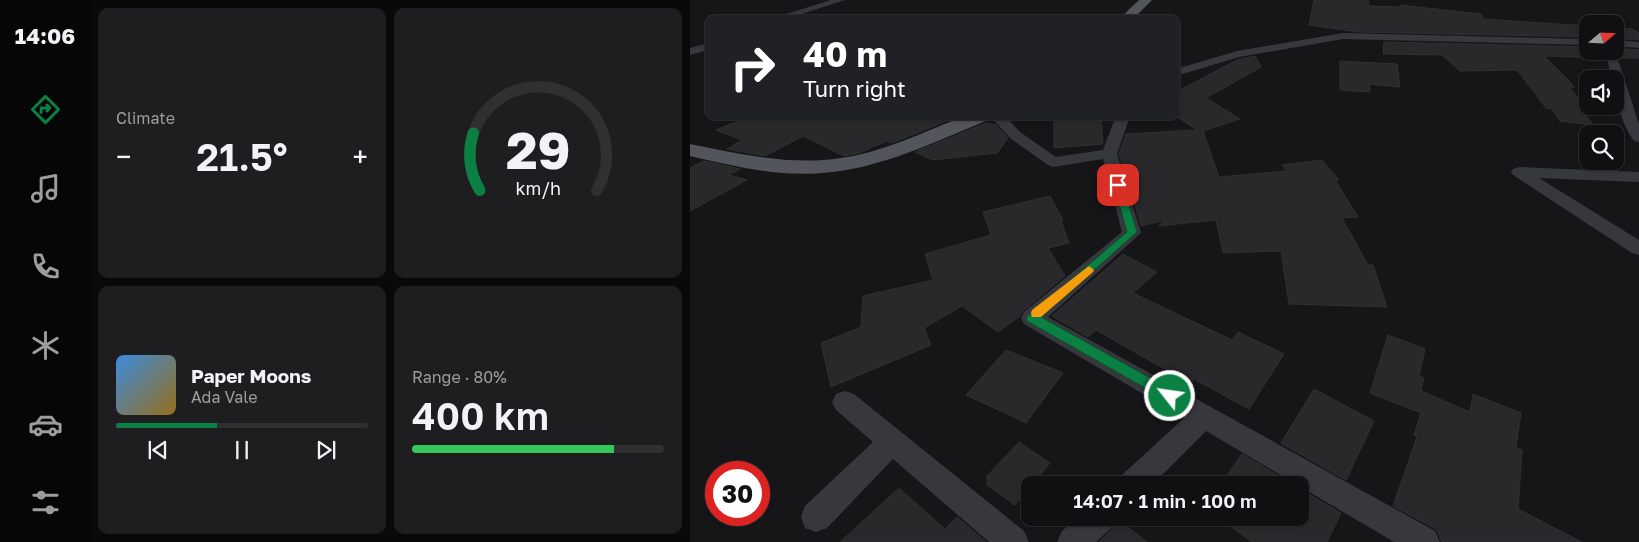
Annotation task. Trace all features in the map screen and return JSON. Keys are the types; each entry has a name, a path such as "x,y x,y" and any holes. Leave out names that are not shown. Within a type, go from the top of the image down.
{"main road":[{"path":"1129,15 1146,0"},
{"path":"690,150 772,165 822,167 875,157 971,120"}],"street":[{"path":"789,15 841,0"},
{"path":"1180,73 1237,54 1343,36 1579,42"},
{"path":"1624,44 1639,46"},
{"path":"690,52 705,47"},
{"path":"1613,60 1634,131 1639,138"},
{"path":"1001,120 1015,135 1053,162 1109,154"},
{"path":"1122,120 1109,154 1132,232 1032,318 1424,542"},
{"path":"1639,177 1519,172 1639,249"},
{"path":"845,402 1013,542"},
{"path":"1141,476 1204,416"},
{"path":"816,517 892,441"},
{"path":"1073,542 1090,526"}],"building":[{"path":"1314,0 1368,0 1369,6 1399,7 1400,5 1481,14 1483,19 1579,25 1579,37 1359,32 1309,25"},
{"path":"1624,29 1632,29 1639,33 1639,40 1624,39"},
{"path":"1384,42 1579,47 1579,57 1544,56 1575,87 1569,87 1579,98 1579,115 1586,115 1593,125 1560,121 1552,109 1546,108 1517,70 1460,71 1442,55 1383,54"},
{"path":"1624,49 1639,50 1639,58 1624,58"},
{"path":"1255,56 1261,67 1206,98 1240,119 1203,131 1219,177 1287,171 1282,165 1322,160 1339,180 1335,180 1358,217 1342,218 1368,265 1373,265 1387,307 1289,304 1281,251 1223,253 1216,220 1158,226 1166,220 1141,226 1119,154 1126,134 1197,130 1180,119 1180,90 1237,60"},
{"path":"1340,61 1397,64 1400,87 1369,84 1370,92 1340,90"},
{"path":"740,120 949,120 892,143 887,141 859,153 844,156 803,136 765,156 727,149 742,140 716,130"},
{"path":"1054,120 1101,120 1103,144 1054,148"},
{"path":"986,123 996,125 1008,138 997,153 933,160 915,152"},
{"path":"704,161 740,169 729,175 747,180 690,211 690,168"},
{"path":"1050,196 1063,220 1061,221 1069,243 1048,248 1065,276 1023,311 1019,317 998,332 962,306 924,328 931,345 831,387 821,343 861,327 863,296 933,280 925,254 991,235 983,212"},
{"path":"1123,254 1157,272 1133,293 1232,340 1238,332 1284,354 1249,409 1194,379 1191,384 1096,330 1088,337 1052,316"},
{"path":"1388,335 1425,349 1419,376 1424,378 1421,391 1470,412 1473,394 1521,413 1516,447 1522,450 1518,509 1582,542 1442,542 1436,529 1393,506 1417,437 1414,435 1421,413 1370,393"},
{"path":"1006,350 1063,373 1026,423 966,395"},
{"path":"1314,389 1374,421 1346,480 1281,443"},
{"path":"1019,442 1050,463 1039,476 1021,476 1021,498 1015,505 987,485 987,476"},
{"path":"1242,454 1279,476 1226,476"},
{"path":"899,488 945,529 957,517 986,542 840,542"},
{"path":"1309,494 1341,513 1327,542 1252,542 1230,526 1309,526"},
{"path":"1113,526 1127,526 1147,542 1099,542"}],"slow traffic":[{"path":"1037,313 1089,270"}],"route":[{"path":"1118,185 1132,232 1032,318 1170,396"}]}
